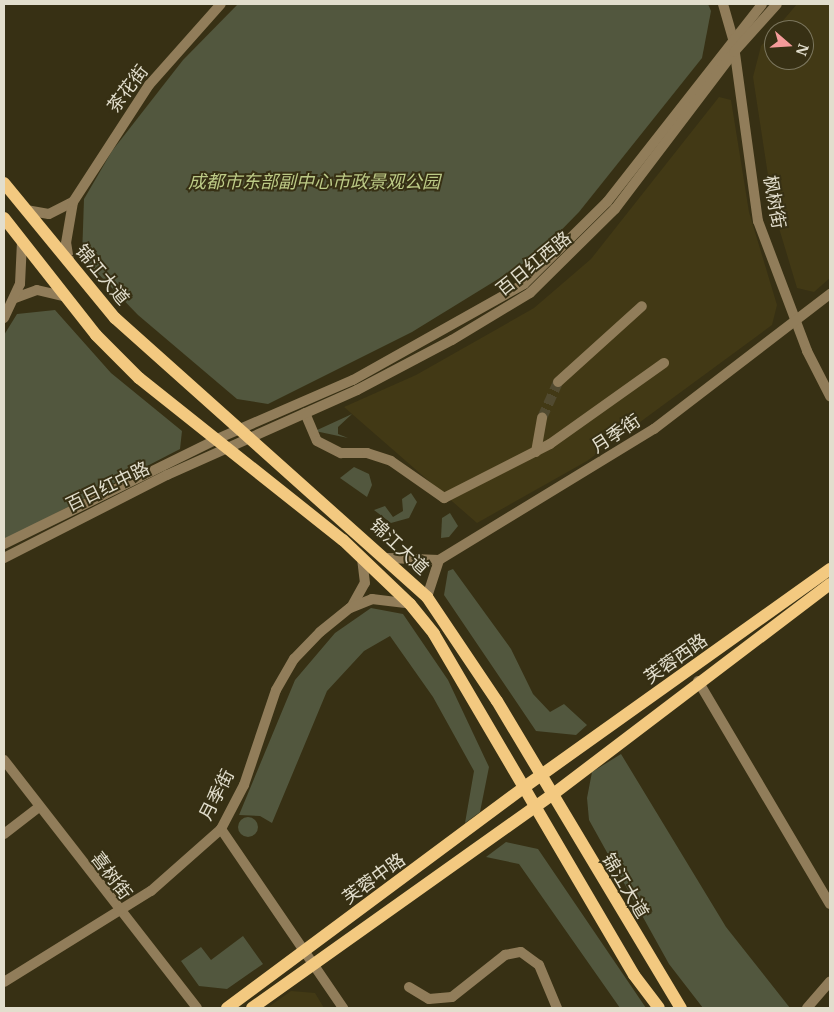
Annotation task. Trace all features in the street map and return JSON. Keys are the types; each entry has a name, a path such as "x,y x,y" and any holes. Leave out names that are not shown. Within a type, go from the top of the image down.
{"main road":[{"name":"锦江大道","path":"4,184 115,318 239,430 388,558 427,597 541,776 681,1008"},
{"name":"锦江大道","path":"4,218 64,296 140,378 361,556 410,604 434,634 534,807 658,1008"},
{"name":"芙蓉西路","path":"541,776 830,569"},
{"name":"芙蓉西路","path":"552,795 698,681 830,584"},
{"name":"芙蓉中路","path":"227,1008 304,953 541,776"},
{"name":"芙蓉中路","path":"252,1008 552,795"}],"street":[{"name":"茶花街","path":"72,266 66,243 73,202 150,85 221,4"},
{"name":"枫树街","path":"723,4 733,39 758,220 796,324 830,396"},
{"name":"百日红西路","path":"217,439 353,380 524,284 607,202 762,4"},
{"name":"百日红西路","path":"229,448 305,413 452,340 530,293 559,269 615,209 734,52 777,4"},
{"path":"25,210 49,214 73,202"},
{"path":"4,318 16,298 23,269 22,241"},
{"path":"16,298 37,290 64,296"},
{"name":"月季街","path":"439,560 654,428 796,324 830,294"},
{"path":"558,382 642,306"},
{"path":"305,413 317,442 341,453 367,453 391,461 444,498 470,481 502,471 536,452 664,363"},
{"path":"536,452 542,418"},
{"name":"百日红中路","path":"4,544 217,439"},
{"name":"百日红中路","path":"4,558 229,448"},
{"path":"350,608 365,584 361,556"},
{"path":"388,558 439,560 427,597"},
{"name":"月季街","path":"4,982 116,910 151,891 221,829 244,785 276,690 294,660 350,608 372,599 410,604"},
{"path":"698,681 830,904"},
{"name":"喜树街","path":"4,760 116,910 197,1008"},
{"path":"4,834 40,807"},
{"path":"221,829 343,1008"},
{"path":"409,987 429,999 452,997 506,955 521,952 540,965 557,1008"},
{"path":"807,1008 830,982"}],"shaded area":[{"path":"797,4 830,4 830,278 814,292 797,288 773,208 753,77 761,46 764,43 764,70 814,70 814,20 783,20"},
{"path":"719,97 731,100 749,212 777,305 772,325 587,461 477,523 344,407 416,375 534,308 591,259"},
{"path":"291,991 315,993 324,1008 267,1008"}],"green space":[{"name":"成都市东部副中心市政景观公园","path":"238,4 708,4 711,11 702,58 579,212 537,255 412,332 268,404 237,399 138,315 82,257 84,199 112,151 183,60"},
{"path":"55,310 111,373 182,431 180,449 4,540 4,335 17,314"},
{"path":"352,414 338,427 338,434 348,438 315,431"},
{"path":"354,467 369,474 372,485 367,497 340,478"},
{"path":"411,493 417,502 409,518 391,523 374,510 385,506 393,517 403,511 402,499"},
{"path":"450,513 458,526 449,537 441,538 442,518"},
{"path":"453,569 511,649 533,694 550,712 564,704 587,725 576,735 536,731 444,595 448,571"},
{"path":"371,608 403,614 448,680 489,767 480,812 465,823 474,771 433,697 390,636 364,651 327,691 272,823 260,816 239,815 295,680 335,633"},
{"path":"621,754 726,927 790,1008 703,1008 669,964 589,820 587,798 592,772"},
{"path":"244,817 252,817 258,823 258,831 252,837 244,837 238,831 238,823"},
{"path":"506,842 538,849 646,1008 620,1008 519,864 486,857"},
{"path":"243,936 263,964 227,989 199,986 181,961 201,947 211,960"}],"tunnel":[{"path":"542,418 558,382"}]}
